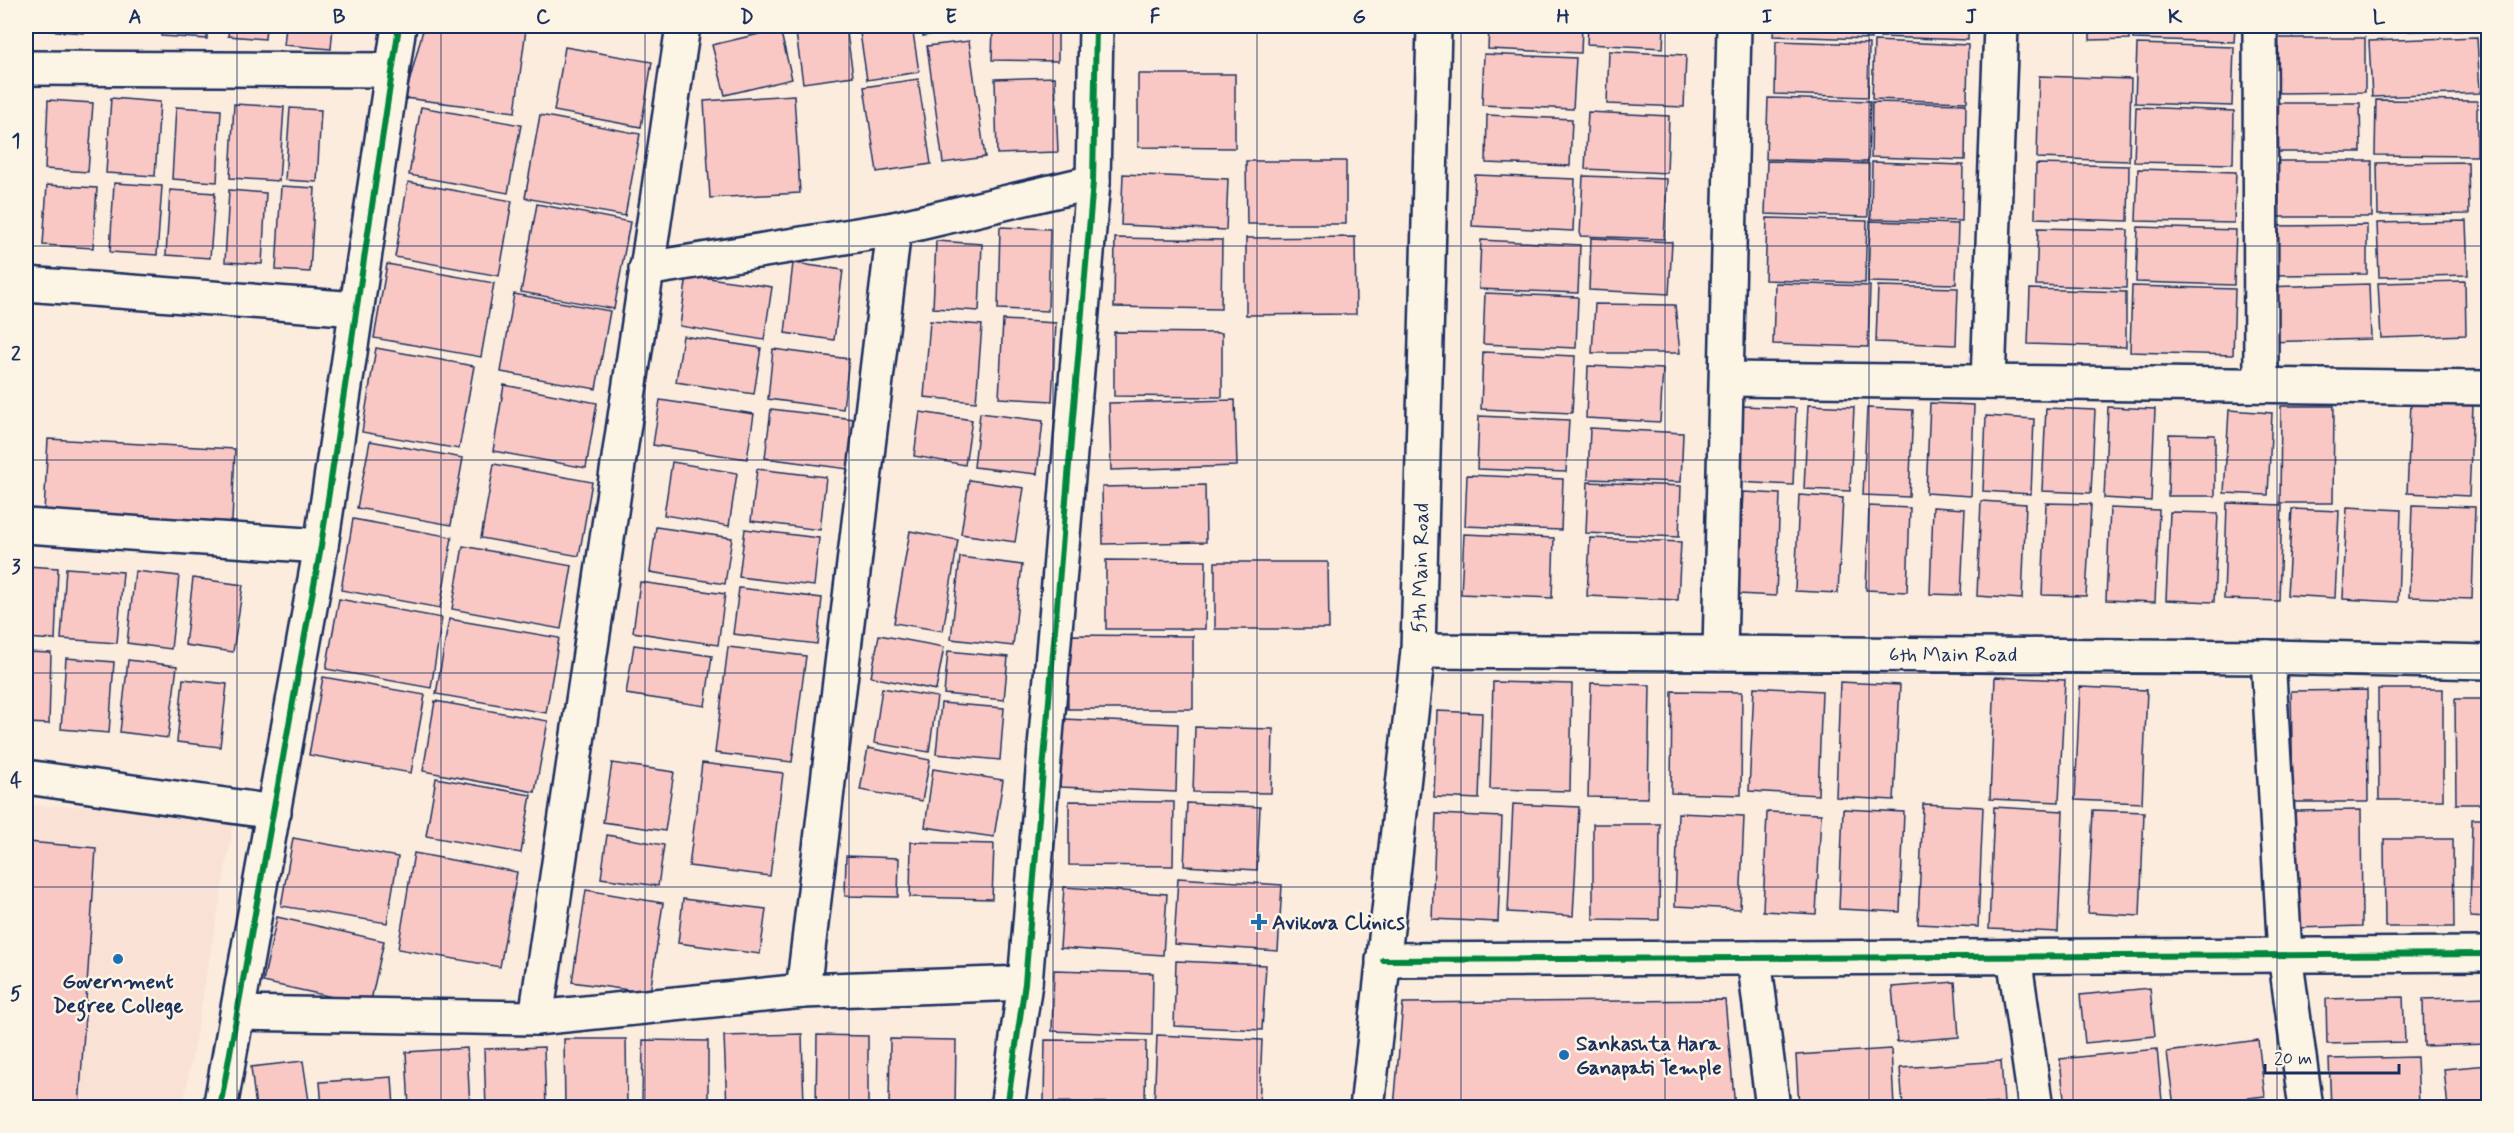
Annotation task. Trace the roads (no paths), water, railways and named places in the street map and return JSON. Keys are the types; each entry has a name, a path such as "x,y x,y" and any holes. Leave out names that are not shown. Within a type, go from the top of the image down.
{"street":[{"path":"220,1107 321,546 399,26"},
{"path":"536,1018 683,26"},
{"path":"1007,1107 1025,983 1093,182 1096,26"},
{"name":"5th Main Road","path":"1366,1107 1418,651 1434,26"},
{"path":"1720,653 1728,379 1734,26"},
{"path":"1988,382 2001,26"},
{"path":"2260,26 2261,385"},
{"path":"26,68 392,70"},
{"path":"646,269 894,229 1093,182"},
{"path":"803,991 894,229"},
{"path":"26,284 357,309"},
{"path":"1728,379 2488,388"},
{"path":"26,526 321,546"},
{"name":"6th Main Road","path":"1418,651 2268,657 2488,662"},
{"path":"2268,657 2285,955 2306,1107"},
{"path":"26,777 274,812"},
{"path":"1383,960 2488,954"},
{"path":"2014,956 2036,1107"},
{"path":"1754,958 1773,1107"},
{"path":"238,1014 536,1018 803,991 1025,983"}],"place":[{"name":"Avikova Clinics","path":"1259,922"},
{"name":"Government Degree College","path":"118,959"},
{"name":"Sankashta Hara Ganapati Temple","path":"1564,1055"}]}
